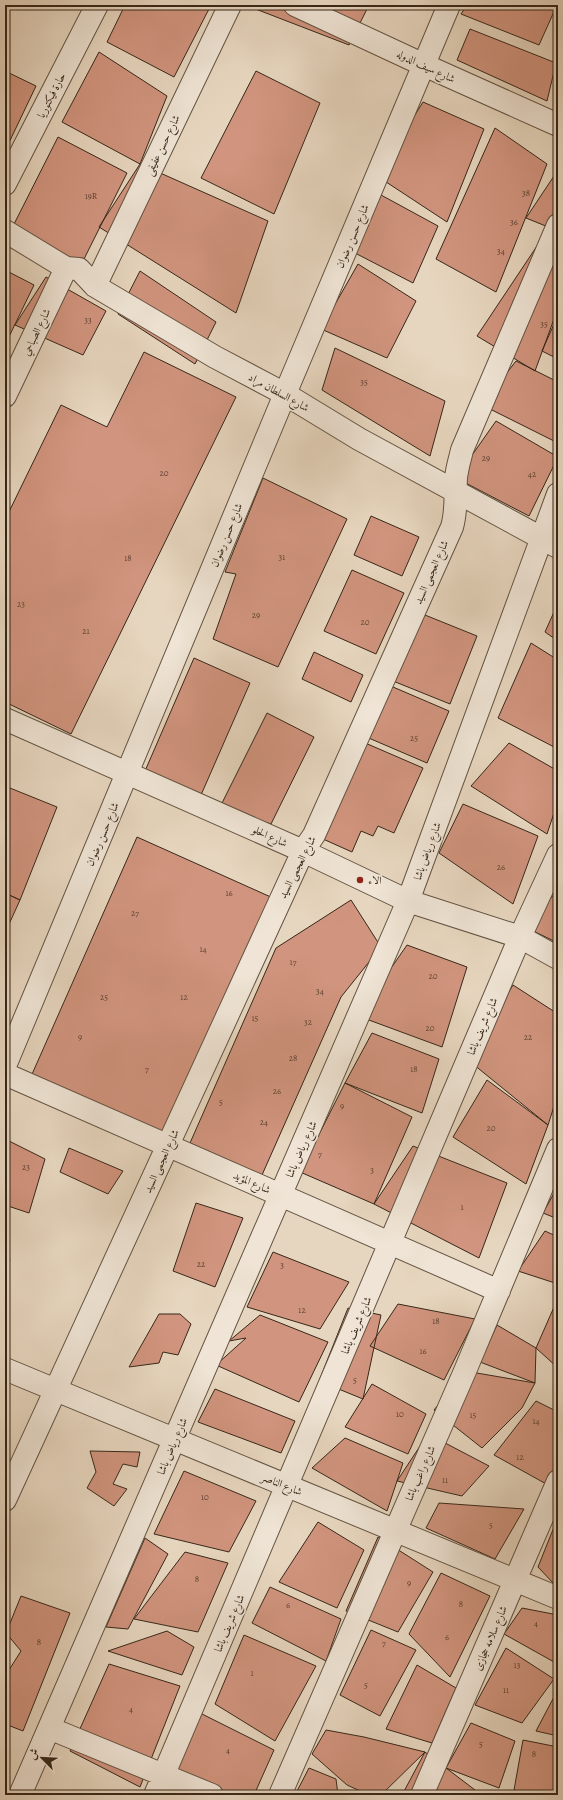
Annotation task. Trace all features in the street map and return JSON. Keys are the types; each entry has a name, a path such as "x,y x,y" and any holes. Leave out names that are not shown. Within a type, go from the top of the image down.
{"street":[{"name":"حارة فيكتوريا","path":"5,184 97,5"},
{"name":"شارع حسن عفيفى","path":"95,286 230,5"},
{"name":"شارع سيف الدوله","path":"295,5 424,65 556,119"},
{"name":"شارع حسن رضوان","path":"5,1066 449,5"},
{"name":"شارع العجمى السيد","path":"5,1500 303,851 314,835 452,527 456,516 456,478 462,450 558,225"},
{"name":"شارع السلطان مراد","path":"5,231 66,268 78,269 95,286 214,357 285,394 359,438 550,543"},
{"name":"شارع الصباحي","path":"5,396 66,268"},
{"name":"شارع رياض باشا","path":"20,1795 408,901 550,543 558,494"},
{"name":"شارع الحلو","path":"5,719 303,851 408,901 520,936 558,958"},
{"name":"شارع شريف باشا","path":"155,1795 288,1486 520,936 558,855"},
{"name":"شارع المؤيد","path":"5,1074 499,1291"},
{"name":"شارع راغب باشا","path":"280,1795 499,1291 558,1149"},
{"name":"شارع الناصر","path":"5,1369 558,1598"},
{"name":"شارع سلامه حجازى","path":"422,1795 558,1481"},
{"path":"49,1728 212,1795"}],"building":[{"path":"125,5 207,5 210,7 174,77 107,42"},
{"path":"254,5 369,5 349,45 253,8"},
{"path":"467,5 557,5 539,45 461,14"},
{"path":"470,29 556,63 547,101 457,60"},
{"path":"99,52 167,96 140,164 62,122"},
{"path":"5,71 36,86 5,151"},
{"path":"256,71 320,103 274,214 201,178"},
{"path":"423,102 484,129 447,222 377,176"},
{"path":"495,128 547,164 496,292 436,259"},
{"path":"58,137 127,173 79,269 9,234"},
{"path":"140,164 268,221 236,313 99,227"},
{"path":"558,170 558,231 526,218"},
{"path":"381,195 438,226 413,283 355,253"},
{"path":"537,246 558,251 558,308 535,371 477,336"},
{"path":"358,264 416,301 387,358 321,329"},
{"path":"5,270 34,285 5,345"},
{"path":"140,271 216,322 195,364 118,314"},
{"path":"46,277 106,311 83,355 15,325"},
{"path":"558,315 558,359 542,351"},
{"path":"335,348 445,401 430,456 322,390"},
{"path":"144,352 236,397 71,734 5,702 5,520 61,405 107,427"},
{"path":"516,361 558,382 558,443 482,405"},
{"path":"496,421 558,457 529,516 456,478"},
{"path":"263,478 347,519 278,667 213,639 236,574 225,572"},
{"path":"371,516 419,537 402,576 354,555"},
{"path":"352,570 404,593 376,654 324,631"},
{"path":"558,603 558,641 545,632"},
{"path":"420,613 477,636 450,704 393,681"},
{"path":"531,643 558,660 558,749 498,718"},
{"path":"314,652 363,675 351,702 302,679"},
{"path":"194,658 250,683 201,795 145,771"},
{"path":"386,684 449,711 427,763 364,736"},
{"path":"267,713 314,737 271,824 220,807"},
{"path":"356,739 423,768 394,833 378,826 373,836 361,831 352,852 314,835"},
{"path":"509,743 558,771 558,801 547,834 471,786"},
{"path":"5,786 57,807 20,900 5,893"},
{"path":"463,804 538,836 513,904 439,853"},
{"path":"137,837 273,898 164,1142 29,1081"},
{"path":"558,890 558,943 525,927"},
{"path":"5,893 20,900 5,933"},
{"path":"351,900 381,947 341,997 262,1175 190,1143 276,948"},
{"path":"407,945 467,967 442,1047 358,1016"},
{"path":"513,985 558,1014 558,1094 548,1125 468,1060"},
{"path":"372,1033 439,1059 422,1113 345,1083"},
{"path":"487,1080 548,1125 526,1184 453,1137"},
{"path":"345,1083 412,1117 374,1204 300,1172"},
{"path":"5,1139 45,1159 29,1213 5,1205"},
{"path":"413,1146 507,1183 479,1258 374,1204"},
{"path":"69,1148 123,1171 108,1194 60,1172"},
{"path":"558,1186 558,1219 543,1213"},
{"path":"196,1203 243,1218 215,1287 173,1271"},
{"path":"545,1231 558,1237 558,1284 518,1271"},
{"path":"273,1252 349,1282 320,1329 247,1307"},
{"path":"5,1256 10,1259 5,1270"},
{"path":"398,1304 475,1319 444,1380 370,1346"},
{"path":"554,1307 558,1308 558,1368 536,1348"},
{"path":"348,1308 381,1315 363,1399 319,1381"},
{"path":"159,1314 180,1314 191,1324 178,1355 163,1352 159,1363 129,1367"},
{"path":"260,1315 328,1342 299,1402 216,1365 246,1338 229,1341"},
{"path":"497,1325 536,1348 535,1383 480,1362"},
{"path":"465,1371 535,1383 522,1408 482,1448 434,1410"},
{"path":"372,1384 426,1414 408,1454 345,1427"},
{"path":"215,1389 295,1421 281,1453 198,1422"},
{"path":"536,1401 558,1412 558,1459 548,1485 494,1455"},
{"path":"428,1434 489,1466 462,1496 397,1481"},
{"path":"345,1438 403,1463 387,1511 312,1468"},
{"path":"90,1451 140,1452 137,1467 123,1464 113,1484 127,1489 114,1506 87,1488 96,1472"},
{"path":"184,1471 256,1501 229,1552 154,1534"},
{"path":"439,1503 524,1509 495,1559 426,1528"},
{"path":"558,1517 558,1579 554,1584 538,1567"},
{"path":"318,1522 364,1550 337,1608 279,1582"},
{"path":"378,1537 433,1572 398,1632 346,1611"},
{"path":"145,1538 168,1554 128,1629 106,1627"},
{"path":"185,1552 228,1563 198,1632 134,1619"},
{"path":"441,1573 490,1596 450,1677 409,1634"},
{"path":"270,1587 341,1619 326,1661 252,1623"},
{"path":"21,1596 70,1613 23,1731 5,1724 5,1680 9,1670 21,1651 6,1633"},
{"path":"522,1608 558,1615 558,1652 554,1662 504,1634"},
{"path":"371,1630 416,1650 380,1716 340,1695"},
{"path":"167,1631 194,1647 182,1675 108,1651"},
{"path":"244,1635 316,1666 275,1741 215,1704"},
{"path":"506,1648 554,1679 522,1723 475,1705"},
{"path":"109,1664 180,1686 140,1787 70,1751"},
{"path":"417,1665 456,1688 432,1743 386,1729"},
{"path":"558,1694 558,1736 536,1731 555,1695"},
{"path":"200,1713 274,1750 254,1795 167,1795"},
{"path":"471,1723 515,1741 499,1788 446,1768"},
{"path":"326,1730 364,1737 425,1752 381,1795 369,1795 347,1785 312,1754"},
{"path":"523,1740 558,1747 558,1790 556,1795 530,1795 514,1790"},
{"path":"425,1752 479,1793 479,1795 402,1795"},
{"path":"309,1768 336,1779 338,1795 295,1795"}],"place":[{"name":"الاء","path":"360,880"}]}
